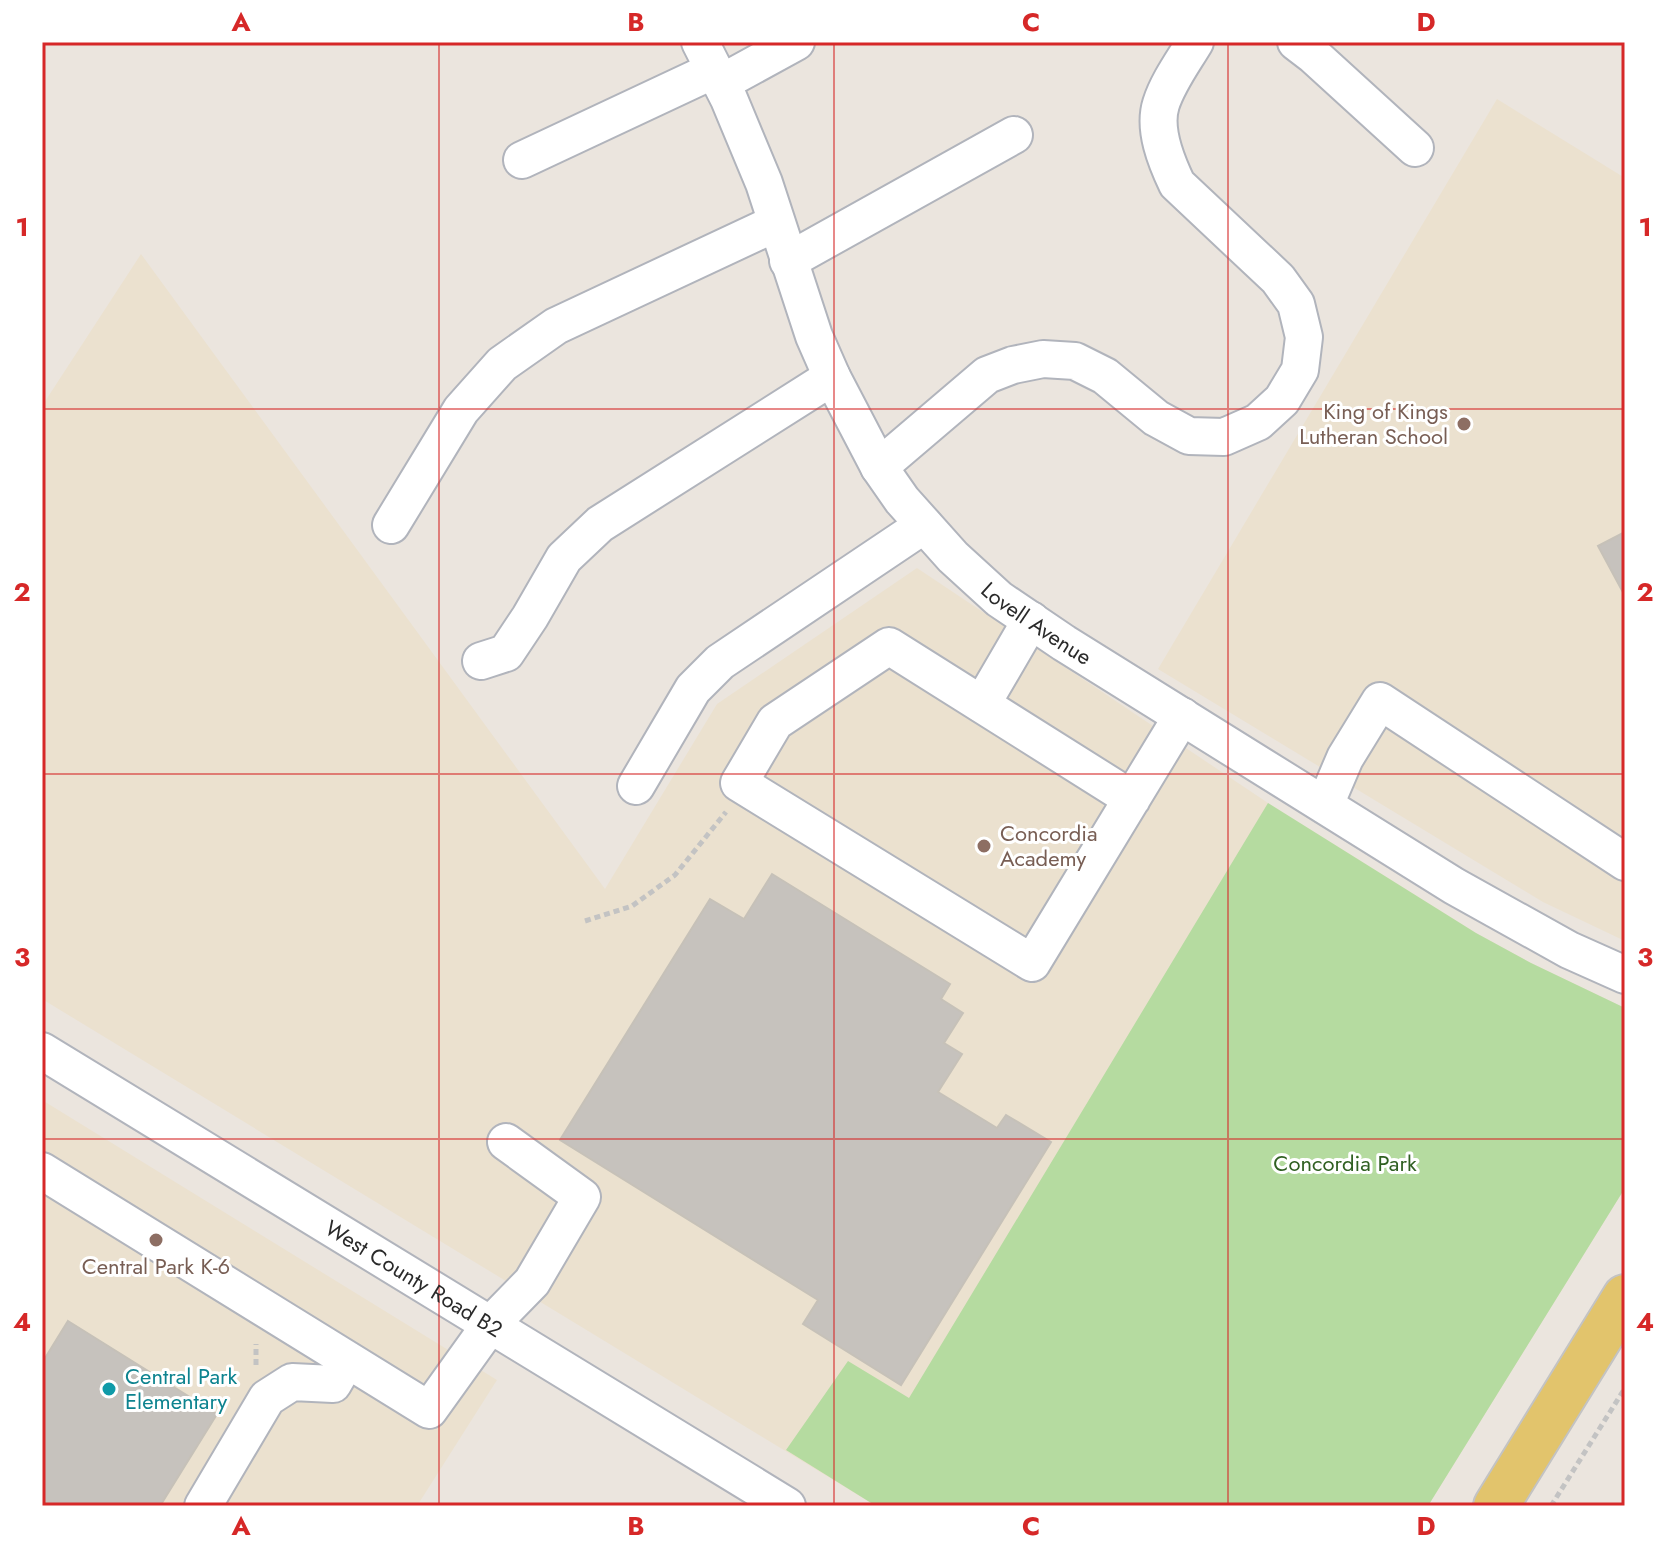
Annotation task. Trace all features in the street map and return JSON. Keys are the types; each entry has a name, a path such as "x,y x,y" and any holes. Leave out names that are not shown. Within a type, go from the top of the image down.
{"main road":[{"path":"1496,1506 1625,1297"}],"street":[{"path":"522,160 712,65 796,42"},
{"path":"879,467 987,375 1013,365 1043,359 1075,361 1105,376 1156,418 1189,436 1224,437 1258,422 1282,400 1300,370 1304,337 1296,304 1278,279 1177,184 1167,163 1160,134 1159,107 1195,42"},
{"path":"1296,42 1415,148"},
{"name":"Lovell Avenue","path":"712,65 764,183 814,336 832,377 879,467 953,557 999,599 1064,643 1517,922 1625,975"},
{"path":"788,261 1014,135"},
{"path":"391,525 461,410 502,364 556,326 776,223"},
{"path":"481,661 506,653 564,558 600,524 832,377"},
{"path":"636,786 693,689 720,662 924,525"},
{"path":"982,704 1031,620"},
{"path":"1132,799 889,646 775,722 739,783 1032,963 1132,799 1182,716"},
{"path":"1325,805 1345,758 1380,701 1625,862"},
{"name":"West County Road B2","path":"42,1051 787,1506"},
{"path":"42,1171 429,1410 490,1325 532,1282 582,1197 506,1142"},
{"path":"203,1506 267,1398 292,1382 333,1384 347,1360"}],"path":[{"path":"585,921 632,906 675,875 730,807"},
{"path":"249,1332 257,1345 255,1377"},
{"path":"1551,1506 1625,1388"}],"shaded area":[{"name":"King of Kings Lutheran School","path":"1497,99 1625,178 1625,941 1543,902 1158,669"},
{"name":"Concordia Academy","path":"141,254 605,889 717,704 917,568 1268,803 1476,933 1625,1008 1625,1188 1428,1506 876,1506 42,999 42,406"},
{"name":"Central Park K-6","path":"42,1100 497,1380 417,1506 42,1506"}],"green space":[{"name":"Concordia Park","path":"1268,803 1476,933 1625,1008 1625,1188 1428,1506 876,1506 786,1450 848,1361 909,1398"}],"building":[{"path":"1625,532 1625,596 1598,546"},
{"path":"772,874 950,984 941,999 963,1013 944,1043 962,1054 938,1092 997,1128 1006,1115 1051,1142 901,1385 803,1324 818,1300 560,1140 710,899 744,919"},
{"name":"Central Park Elementary","path":"68,1321 217,1414 160,1506 42,1506 42,1363"}],"place":[{"name":"King of Kings Lutheran School","path":"1464,424"},
{"name":"Concordia Academy","path":"984,846"},
{"name":"Central Park K-6","path":"156,1240"},
{"name":"Central Park Elementary","path":"109,1389"}]}
